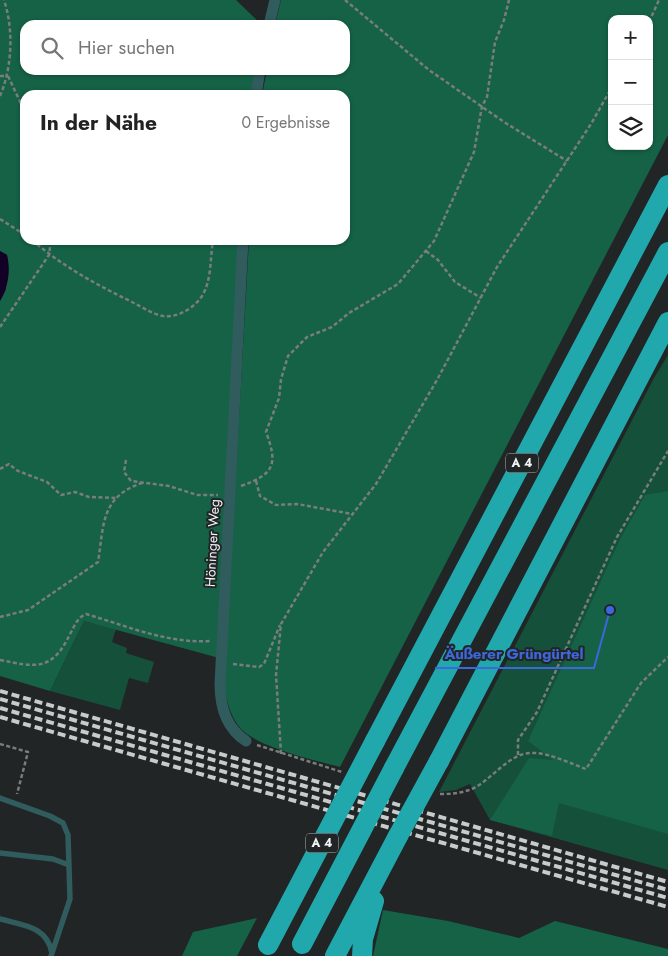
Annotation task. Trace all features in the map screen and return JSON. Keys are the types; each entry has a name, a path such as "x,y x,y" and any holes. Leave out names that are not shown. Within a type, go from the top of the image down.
{"highway":[{"name":"A 4","path":"265,950 668,185"},
{"name":"A 4","path":"299,950 668,252"},
{"path":"643,370 668,306"},
{"path":"335,956 668,322"},
{"path":"362,956 363,939 372,905 398,836"}],"street":[{"path":"270,20 275,0"},
{"path":"257,90 259,75"},
{"name":"Höninger Weg","path":"243,245 220,698 231,728 246,741"}],"lane":[{"path":"0,798 50,816 63,823 68,836 70,899 51,955"},
{"path":"0,853 53,859 69,865"},
{"path":"0,919 38,929 47,937 51,955"}],"path":[{"path":"0,96 8,76 10,27 4,0"},
{"path":"345,0 429,70 567,161"},
{"path":"126,460 124,472 126,478 142,483 170,486 197,495 230,491 256,481 272,465 274,454 266,432 279,398 281,379 288,356 307,337 332,327 349,312 398,284 434,241 474,152 482,106 487,97 495,42 504,20 509,0"},
{"path":"652,15 659,0"},
{"path":"0,76 8,76"},
{"path":"8,76 20,101"},
{"path":"221,663 259,667 264,664 281,624 323,552 376,484 437,380 497,267 567,161 608,94"},
{"path":"0,219 20,232"},
{"path":"38,245 100,286 152,312 170,316 186,311 201,298 206,288 212,245"},
{"path":"0,327 49,254 50,245"},
{"path":"426,251 438,260 455,282 481,298"},
{"path":"518,755 518,740 538,712 617,537 668,450"},
{"path":"0,469 9,464 47,482 61,495 75,492 89,497 116,498"},
{"path":"256,481 260,496 276,505 297,504 352,514"},
{"path":"0,617 28,610 98,562 106,510 116,498 142,483"},
{"path":"0,660 34,667 50,661 60,652 78,618 86,614 173,640 192,642 223,640"},
{"path":"281,624 276,675 281,754"},
{"path":"436,794 456,794 475,787 518,755 538,753 586,769 641,683 668,657"},
{"path":"246,741 281,754 338,771"},
{"path":"0,744 28,752 14,803"}],"green space":[{"path":"0,0 236,0 257,20 20,20 20,75 254,75 252,90 20,90 20,245 239,245 219,658 84,621 50,691 0,676 0,301 6,290 7,255 0,251"},
{"path":"281,0 668,0 668,135 340,767 274,748 250,736 234,720 224,686 249,245 350,245 350,90 263,90 266,75 350,75 350,20 276,20"},
{"path":"668,355 668,870 490,820 470,784 456,790 439,792 654,378"},
{"path":"668,491 668,834 559,803 552,836 490,820 529,758 553,760 528,741 620,539 645,495"},
{"path":"84,621 116,629 112,642 127,648 126,653 154,662 148,683 129,678 120,710 50,691"},
{"path":"383,910 448,921 519,938 555,921 668,949 668,956 373,956"},
{"path":"257,918 237,956 182,956 193,932"}],"shaded area":[{"path":"0,251 7,255 9,273 7,285 0,301"}],"railway":[{"path":"0,691 668,882"},
{"path":"0,699 668,890"},
{"path":"0,708 668,898"},
{"path":"0,717 668,907"}],"place":[{"name":"Äußerer Grüngürtel","path":"610,610"}]}
